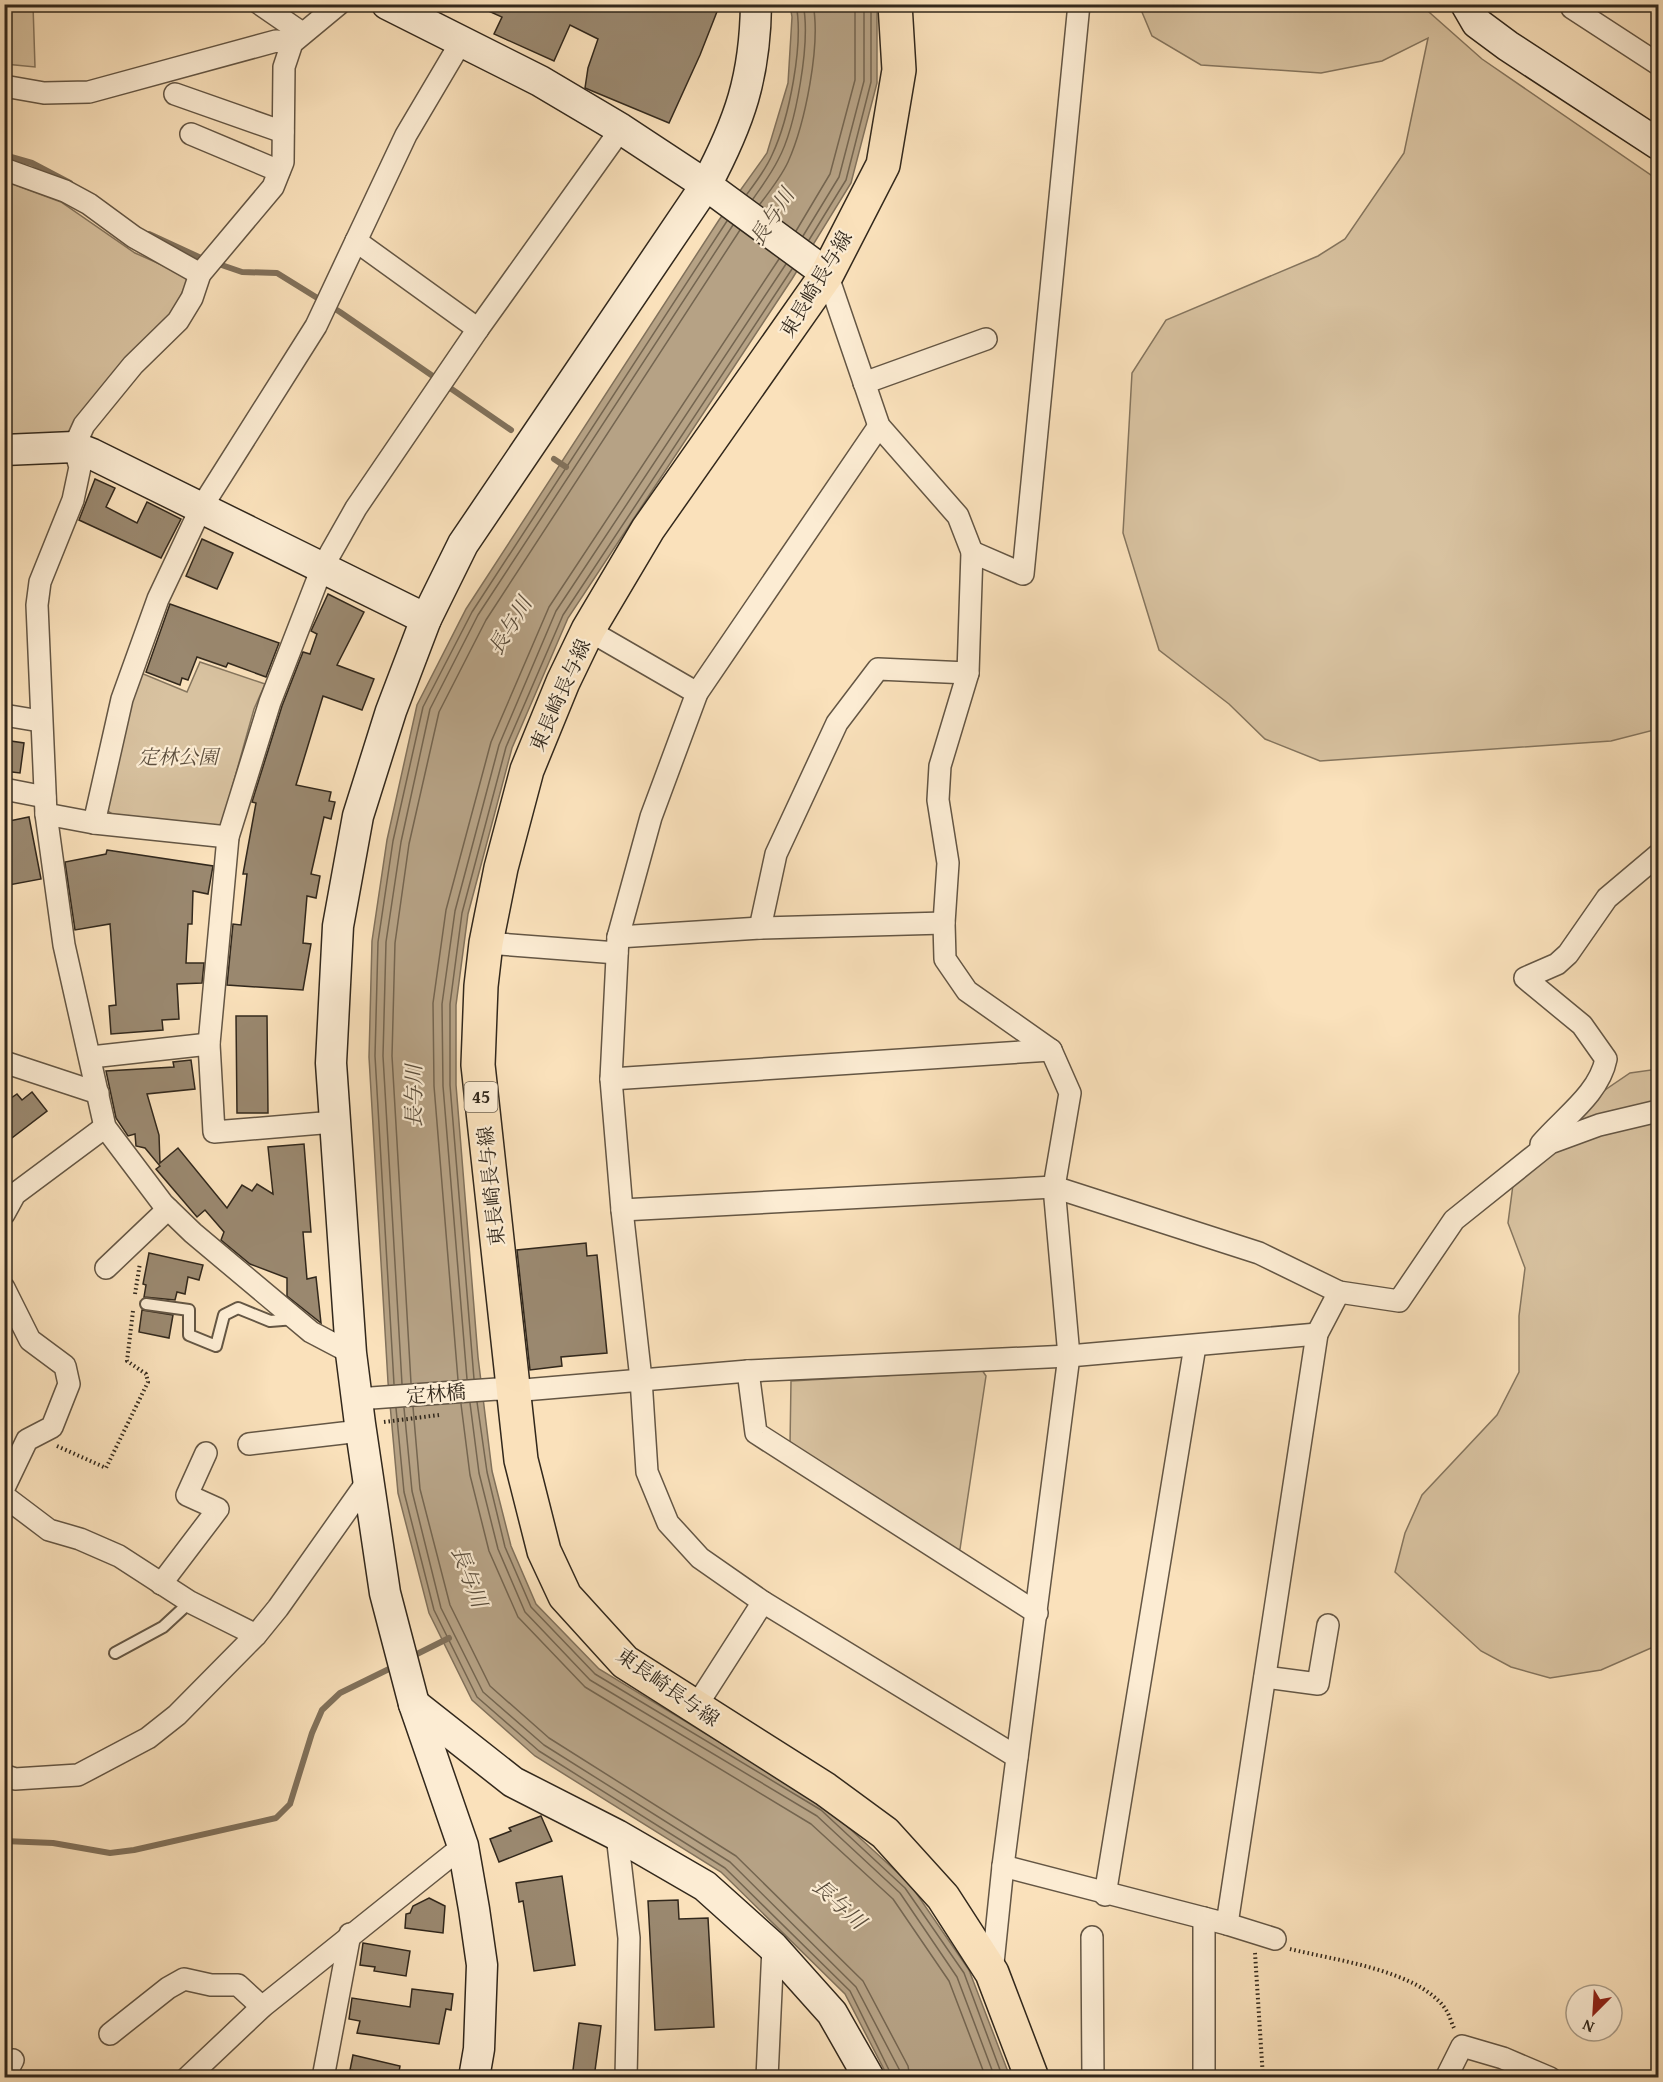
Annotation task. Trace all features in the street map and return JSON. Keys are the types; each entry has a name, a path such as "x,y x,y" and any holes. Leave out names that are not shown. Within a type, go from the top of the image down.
{"main road":[{"name":"東長崎長与線","path":"894,4 899,70 883,165 823,269 648,530 588,630 563,682 526,770 501,868 486,943 481,986 478,1065 504,1390 544,1551 565,1596 625,1662 825,1789 885,1833 943,1897 992,1973 1032,2078"}],"street":[{"path":"260,4 297,38"},
{"path":"339,4 297,38 284,67 283,162 273,187 208,265 178,321 133,365 84,425 74,447 80,467 74,500 40,582 37,605 45,806 64,945 105,1127 168,1209 311,1332 351,1353"},
{"path":"387,4 540,81 621,129 712,189 823,269 879,426 958,516 972,552 968,673 940,766 938,800 948,863 944,922 945,959 967,992 1051,1050 1070,1092 1054,1187 1069,1356 1002,1866 992,1973"},
{"path":"474,2078 479,2049 482,1965 463,1846 414,1704 385,1593 360,1431 366,1399 351,1353 331,1063 338,926 358,816 391,711 426,619 463,544 712,189 748,89 756,35 756,4"},
{"path":"972,552 1023,574 1079,4"},
{"path":"1466,4 1477,23 1508,46 1659,144"},
{"path":"1570,4 1572,8 1659,64"},
{"path":"4,86 44,93 89,92 276,41 297,38"},
{"path":"94,823 122,699 158,599 201,508 327,303 406,135 461,42"},
{"path":"175,94 283,132"},
{"path":"334,1122 214,1132 208,1044 228,837 270,702 322,568 356,508 478,329 621,129"},
{"path":"191,134 279,171"},
{"path":"4,169 65,191 89,204 135,237 208,265"},
{"path":"356,241 478,329"},
{"path":"864,383 986,339"},
{"path":"879,426 697,693 651,818 618,945 611,1079 622,1210 641,1379 647,1472 668,1523 700,1558 763,1602 1017,1757"},
{"path":"4,450 74,447 426,619"},
{"path":"588,630 697,693"},
{"path":"760,928 777,854 782,843 837,723 878,669 968,673"},
{"path":"4,715 40,721"},
{"path":"4,789 94,823 228,837"},
{"path":"1517,1172 1603,1076 1606,1059 1582,1025 1525,978 1557,964 1568,954 1607,898 1659,855"},
{"path":"486,943 618,945 760,928 944,922"},
{"path":"91,1057 208,1044"},
{"path":"611,1079 1051,1050"},
{"path":"4,1062 98,1093"},
{"path":"622,1210 1054,1187 1259,1253 1339,1292 1399,1301 1454,1220 1517,1172 1550,1143 1599,1125 1659,1112"},
{"path":"4,1214 15,1194 105,1127"},
{"path":"106,1268 168,1209"},
{"path":"4,1288 30,1340 64,1366 69,1384 52,1428 27,1440 4,1488"},
{"path":"1227,1924 1317,1334 1339,1292"},
{"name":"定林橋","path":"366,1399 748,1371 1069,1356 1317,1334"},
{"path":"1105,1894 1196,1346"},
{"path":"748,1371 756,1433 1037,1613"},
{"path":"249,1444 360,1431"},
{"path":"160,1584 218,1509 187,1495 206,1453"},
{"path":"4,1775 15,1779 78,1775 148,1738 177,1715 256,1635 325,1545 367,1482"},
{"path":"4,1496 49,1530 80,1539 119,1556 190,1602 256,1635"},
{"path":"695,1708 763,1602"},
{"path":"1265,1677 1318,1684 1328,1624"},
{"path":"414,1704 513,1782 617,1835 705,1886 772,1947 832,2013 869,2078"},
{"path":"617,1835 629,1938 626,2078"},
{"path":"187,2078 262,2007 350,1934 463,1846"},
{"path":"1002,1866 1227,1924 1275,1939"},
{"path":"1204,1918 1204,2078"},
{"path":"323,2078 350,1934"},
{"path":"1092,1937 1093,2078"},
{"path":"766,2078 772,1947"},
{"path":"110,2034 168,1988 184,1979 211,1985 238,1984 262,2007"},
{"path":"1446,2078 1462,2046 1503,2058 1550,2078"}],"lane":[{"path":"146,1304 189,1310 189,1335 216,1346 224,1315 238,1308 270,1320 295,1319"},
{"path":"115,1653 163,1627 190,1602"}],"path":[{"path":"135,1299 145,1231"},
{"path":"45,1432 57,1446 106,1468 148,1382 146,1374 127,1361 134,1309"},
{"path":"1253,1932 1263,2078"},
{"path":"1275,1939 1284,1947 1366,1965 1430,1994 1445,2008 1462,2046"}],"green space":[{"path":"4,5 33,5 35,67 5,64"},
{"path":"1139,5 1421,5 1482,59 1658,180 1658,729 1611,741 1320,761 1265,739 1229,704 1159,650 1123,533 1132,373 1166,320 1318,256 1345,239 1404,153 1428,38 1382,61 1321,73 1201,65 1152,36"},
{"path":"4,181 61,202 135,253 189,277 174,311 69,435 5,440"},
{"name":"定林公園","path":"200,662 265,684 254,709 221,827 114,815 108,811 110,777 141,673 187,692"},
{"path":"1658,1069 1658,1645 1601,1670 1550,1678 1511,1667 1481,1651 1395,1572 1405,1533 1422,1495 1497,1415 1519,1372 1519,1316 1525,1268 1508,1223 1514,1177 1552,1126 1630,1073"},
{"path":"982,1370 986,1376 960,1549 955,1552 790,1445 791,1381"}],"water":[{"name":"長与川","path":"790,5 877,5 877,83 851,183 792,279 568,618 512,748 468,914 456,1005 456,1085 478,1357 492,1471 511,1546 536,1604 599,1669 825,1806 910,1884 969,1970 1010,2077 888,2077 845,1994 721,1872 535,1756 472,1700 429,1613 398,1493 388,1382 369,1057 372,941 387,840 417,705 466,609 719,220 767,153 788,83 792,17"}],"building":[{"path":"473,4 720,4 669,123 585,88 588,68 598,39 570,25 554,61 494,34 502,17"},
{"path":"95,479 115,488 106,507 137,523 147,502 181,519 161,558 79,520"},
{"path":"202,539 233,553 217,589 186,576"},
{"path":"328,594 364,612 337,665 374,679 362,710 323,696 296,785 331,792 329,801 335,802 331,819 324,817 311,874 320,876 316,898 307,896 303,943 311,944 303,990 227,985 233,924 241,925 247,874 243,874 256,803 252,802 282,706 303,652 310,654 317,634 311,631"},
{"path":"170,604 279,643 266,677 228,663 226,667 197,657 188,680 182,678 180,685 146,672"},
{"path":"4,740 24,743 20,773 4,771"},
{"path":"29,817 41,879 9,885 4,861 4,822"},
{"path":"107,850 213,866 208,894 193,891 192,924 188,924 186,963 204,963 202,983 177,984 179,1019 162,1020 163,1030 111,1034 109,1006 116,1005 110,924 75,930 65,862 106,854"},
{"path":"236,1016 267,1016 268,1113 237,1113"},
{"path":"191,1060 195,1089 147,1094 159,1135 160,1163 178,1148 227,1208 242,1185 252,1191 257,1184 273,1194 268,1147 304,1144 311,1232 303,1232 307,1279 316,1277 321,1323 287,1296 287,1278 250,1264 221,1240 224,1232 205,1210 197,1217 156,1169 160,1166 145,1148 136,1146 135,1134 128,1136 116,1118 106,1071 174,1067 173,1062"},
{"path":"32,1092 47,1111 4,1144 4,1103 17,1094 22,1100"},
{"path":"586,1243 587,1256 597,1255 607,1353 561,1357 562,1366 530,1370 517,1250"},
{"path":"149,1253 203,1265 199,1280 188,1277 185,1294 177,1292 175,1300 144,1297 146,1285 143,1284"},
{"path":"142,1310 173,1315 169,1338 139,1332"},
{"path":"541,1816 552,1841 499,1862 490,1839 511,1831 509,1828"},
{"path":"562,1876 575,1965 534,1971 523,1901 519,1902 516,1883"},
{"path":"429,1898 445,1906 443,1933 405,1928 406,1914 410,1913 413,1906"},
{"path":"678,1900 679,1919 708,1918 714,2027 655,2030 648,1901"},
{"path":"363,1943 410,1951 406,1976 374,1971 375,1967 360,1965"},
{"path":"412,1989 453,1994 451,2010 446,2009 439,2044 357,2033 360,2021 349,2019 352,1998 410,2007"},
{"path":"579,2023 601,2026 594,2078 572,2078"},
{"path":"353,2055 400,2066 398,2078 350,2070"}],"waterway":[{"path":"4,155 32,163 70,183"},
{"path":"149,234 201,258 242,272 277,273 340,312 511,430"},
{"path":"554,459 566,467"},
{"path":"415,1655 449,1638"},
{"path":"4,1841 53,1843 110,1853 134,1850 276,1818 290,1804 312,1733 322,1710 340,1693 391,1668"}]}
